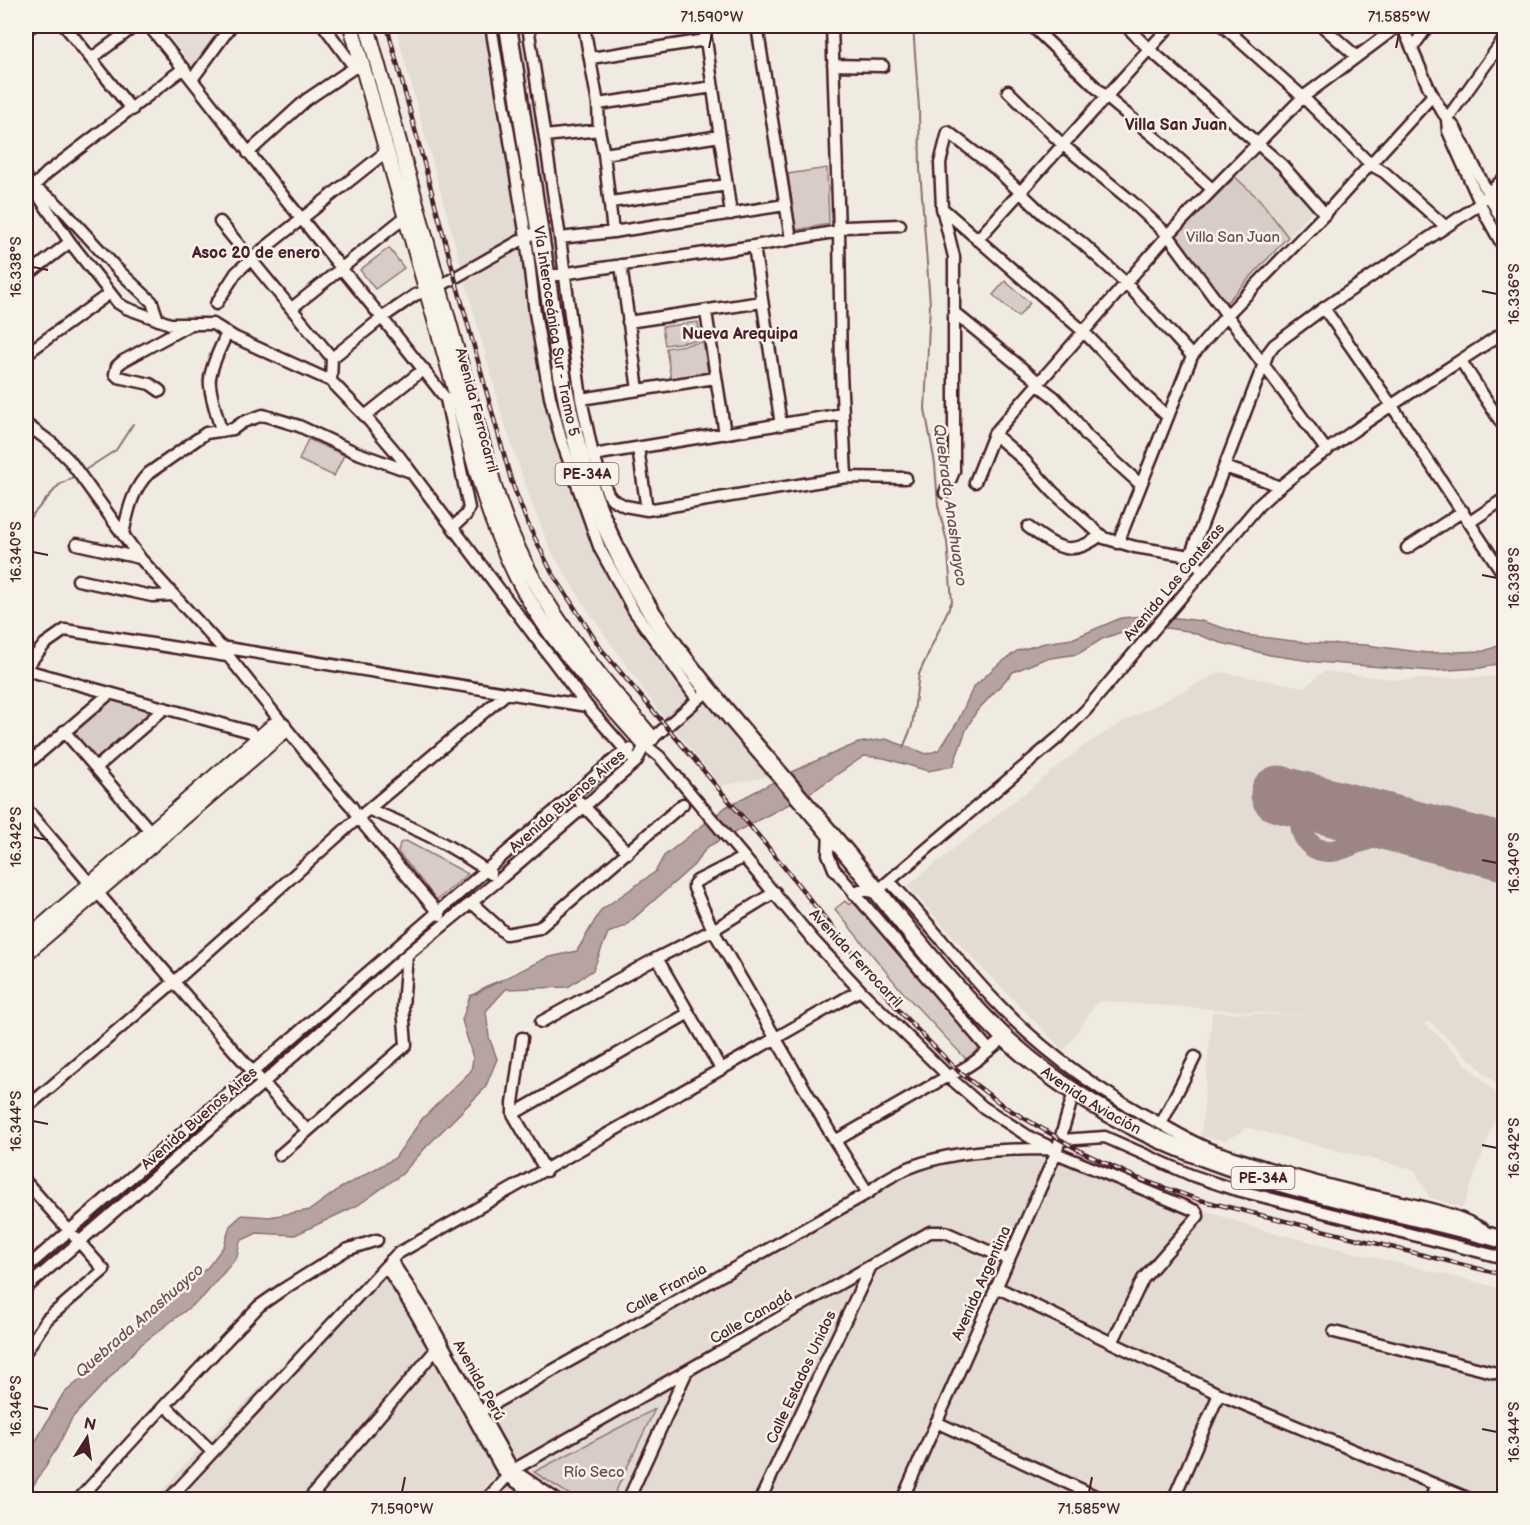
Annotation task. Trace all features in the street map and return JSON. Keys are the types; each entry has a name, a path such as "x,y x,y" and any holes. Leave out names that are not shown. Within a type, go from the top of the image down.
{"highway":[{"name":"Vía Interoceánica Sur - Tramo 5","path":"508,26 533,233 555,275 570,417 598,505 623,564 703,694 774,768 815,816"},
{"name":"Avenida Aviación","path":"815,816 876,892 973,1005 1005,1037 1034,1062 1077,1084 1126,1123 1281,1184 1394,1213 1420,1212 1504,1233"},
{"name":"Avenida Aviación","path":"1473,1227 1504,1240"}],"main road":[{"name":"Avenida Ferrocarril","path":"351,26 358,65 387,151 405,218 433,288"},
{"name":"Avenida Ferrocarril","path":"367,26 474,463 491,518 516,576 544,624 565,653 648,742"},
{"path":"28,934 94,887 261,743 274,725 283,725"},
{"path":"26,953 151,832 261,743"}],"street":[{"path":"26,30 32,26"},
{"path":"65,26 132,110"},
{"path":"92,58 135,26"},
{"path":"149,26 193,78 248,153 424,369 459,402 469,508 466,515 453,527"},
{"path":"193,78 231,26"},
{"path":"248,153 306,100 358,65 324,26"},
{"path":"491,26 533,233 535,313 550,397 561,439 600,549 634,612 703,694 648,742"},
{"path":"528,26 560,238 555,275 593,455 612,499 625,506 647,510 846,477 906,478"},
{"path":"584,26 598,104 599,130 611,202 613,232"},
{"path":"704,26 731,214"},
{"path":"757,26 791,239"},
{"path":"832,26 846,477"},
{"path":"1036,26 1034,27 1106,97 1212,189"},
{"path":"1126,26 1149,49 1258,142 1282,165 1325,214"},
{"path":"977,240 1021,194 1170,26"},
{"path":"1223,26 1304,97 1371,165 1384,172 1446,226"},
{"path":"1322,26 1356,56"},
{"path":"975,482 994,434 1168,235 1304,97 1356,56 1400,26 1433,95 1455,128 1504,225"},
{"path":"1412,48 1428,26"},
{"path":"1504,39 1447,119 1448,131 1504,248"},
{"path":"591,58 706,40"},
{"path":"833,65 883,66"},
{"path":"29,191 47,173 184,68"},
{"path":"598,104 713,87"},
{"path":"1008,91 1063,145 1130,200 1168,235 1327,451"},
{"path":"1118,543 1192,356 1226,316 1371,165 1433,95"},
{"path":"544,136 599,130"},
{"path":"945,493 954,471 954,257 942,208 940,162 948,132 990,164 1044,215 1082,242 1126,283 1192,356"},
{"path":"604,154 720,136"},
{"path":"216,304 236,273 251,259 387,151"},
{"path":"26,178 29,191 110,293 126,308 170,324 213,324 227,333 331,381 365,416 411,472 587,706 636,762"},
{"path":"1190,556 1264,363 1274,345 1324,308 1474,208 1504,178"},
{"path":"611,202 727,184"},
{"path":"29,191 54,201 118,270 152,302 158,320"},
{"path":"560,238 785,205"},
{"path":"942,208 1084,332 1167,416"},
{"path":"292,308 405,218"},
{"path":"220,222 332,358 331,381"},
{"path":"555,275 754,246 839,231 845,227 900,225"},
{"path":"332,358 383,317 415,295 433,288 533,233"},
{"path":"26,276 70,242"},
{"path":"754,246 781,425"},
{"path":"621,266 638,390"},
{"path":"26,354 110,293"},
{"path":"628,322 762,302"},
{"path":"1324,308 1504,575"},
{"path":"706,312 725,434"},
{"path":"955,313 1035,379 1037,384 1054,397 1107,456 1140,484"},
{"path":"160,391 150,384 118,377 115,370 123,361 190,324"},
{"name":"Avenida Las Canteras","path":"876,892 1060,736 1086,710 1259,505 1279,487 1392,406 1504,332"},
{"path":"220,431 218,413 210,390 210,379 227,333"},
{"path":"1461,361 1504,427"},
{"path":"365,416 424,369"},
{"path":"581,399 715,378"},
{"path":"593,455 843,414"},
{"path":"123,534 132,500 141,480 206,432 233,429 243,422 263,415 298,426 355,452 411,472"},
{"path":"26,424 53,444 70,461 140,558 224,651 352,807 358,818 447,923"},
{"path":"994,434 1025,460 1053,492 1101,536 1135,547 1190,556 1202,571"},
{"path":"638,448 647,510"},
{"path":"1224,467 1279,487"},
{"path":"1470,522 1504,499"},
{"path":"1407,548 1462,511"},
{"path":"1028,527 1059,547 1068,549 1088,545 1101,536"},
{"path":"77,544 140,558"},
{"path":"78,580 152,596 173,595"},
{"path":"261,743 252,732 109,694 26,668 45,644 65,630 224,651 587,706"},
{"path":"26,1108 174,982 358,818 507,693"},
{"path":"26,765 109,694"},
{"path":"96,768 165,708"},
{"path":"64,731 151,832"},
{"name":"Avenida Buenos Aires","path":"26,1268 625,750 648,742"},
{"name":"Avenida Buenos Aires","path":"26,1287 263,1083 407,955 500,880 636,762 648,742"},
{"name":"Avenida Ferrocarril","path":"648,742 815,942 860,990 983,1107 1031,1138 1058,1147 1196,1211 1198,1216 1143,1279 1113,1341"},
{"path":"573,795 628,853"},
{"path":"472,903 506,934 539,928 683,804"},
{"path":"26,809 174,982 307,1130"},
{"path":"370,810 411,826 441,842 500,880"},
{"path":"829,832 828,854 834,869 989,1050"},
{"path":"744,857 694,884 713,930 835,1141 868,1193"},
{"path":"890,881 994,1000 1044,1048 1077,1084 1161,1124 1203,1153"},
{"path":"854,894 860,890 876,892"},
{"path":"541,1022 713,930 775,892"},
{"path":"280,1155 406,1045 403,1007 407,955"},
{"path":"657,958 721,1069"},
{"path":"168,1500 397,1254 860,990"},
{"path":"513,1114 689,1013"},
{"path":"835,1141 948,1076 959,1072 978,1060 1005,1037"},
{"path":"522,1038 513,1114 546,1171"},
{"path":"1161,1124 1195,1057"},
{"name":"Avenida Argentina","path":"902,1500 1058,1147 1077,1084"},
{"name":"Calle Francia","path":"479,1412 868,1193 889,1177 953,1156 1005,1149 1058,1147 1105,1137 1191,1175 1233,1189 1504,1258"},
{"path":"860,1180 868,1184 879,1183"},
{"path":"26,1182 104,1270 47,1319 26,1351"},
{"name":"Calle Canadá","path":"510,1472 930,1232 945,1232 1009,1260"},
{"path":"78,1500 165,1404 243,1322 271,1297 346,1250 377,1240"},
{"name":"Avenida Perú","path":"388,1263 400,1270 439,1346 510,1472 542,1500"},
{"name":"Calle Estados Unidos","path":"760,1500 870,1268"},
{"path":"839,1282 854,1300"},
{"path":"996,1287 1113,1341 1219,1394 1472,1500"},
{"path":"1334,1332 1504,1375"},
{"path":"308,1500 439,1346"},
{"name":"Avenida Perú","path":"439,1346 479,1412 510,1472 556,1500"},
{"path":"628,1500 687,1371"},
{"path":"1173,1500 1219,1394"},
{"path":"165,1404 212,1452"},
{"path":"936,1422 1104,1500"},
{"path":"486,1500 510,1472"},
{"path":"1431,1500 1435,1485"}],"shaded area":[{"path":"161,26 229,26 193,67"},
{"path":"395,26 496,26 526,201 539,305 555,398 591,511 772,776 721,786 658,710 591,615 553,555 532,504 504,422"},
{"path":"1261,151 1287,177 1312,211 1288,237 1260,200 1235,177"},
{"path":"1153,615 1201,621 1246,635 1309,643 1366,645 1427,653 1484,651 1504,644 1504,662 1481,668 1433,671 1317,662 1270,655 1218,642 1188,631 1151,626 1130,629 1102,639 1078,654 1044,659 1013,672 976,712 966,730 953,766 928,771 884,758 864,756 810,793 707,847 694,865 625,926 608,933 593,970 568,987 506,989 486,1011 489,1037 497,1059 485,1088 402,1174 358,1205 295,1235 257,1233 240,1241 237,1257 203,1297 139,1346 72,1418 57,1448 26,1497 26,1458 63,1394 97,1366 165,1302 208,1267 224,1246 230,1226 242,1215 269,1217 310,1210 339,1189 395,1158 422,1119 471,1071 473,1058 462,1020 470,996 546,958 577,951 601,910 655,872 664,856 726,807 804,766 858,743 886,739 927,754 939,750 957,723 973,688 1017,651 1045,643 1072,639 1121,618"},
{"path":"1324,671 1402,680 1504,676 1504,1091 1430,1022 1424,1022 1502,1099 1463,1208 1429,1197 1415,1170 1245,1127 1244,1130 1226,1140 1201,1137 1212,1012 1313,1016 1098,1001 1064,1051 985,971 907,886 1085,745 1119,724 1220,672 1305,687"},
{"path":"997,1156 1064,1156 1251,1227 1504,1289 1504,1499 154,1500 189,1459 378,1265 387,1276 463,1408 486,1403 872,1193 935,1166"}],"green space":[{"path":"827,168 829,224 796,230 788,174"},
{"name":"Villa San Juan","path":"1235,177 1260,200 1288,237 1226,303 1175,237"},
{"path":"389,248 404,268 375,289 360,270"},
{"path":"1005,281 1030,303 1018,317 993,295"},
{"path":"698,322 700,340 665,345 662,327"},
{"path":"703,342 708,373 671,379 666,348"},
{"path":"308,439 344,455 334,476 299,460"},
{"path":"113,699 153,710 97,760 73,734"},
{"path":"406,841 468,874 437,900 398,852 400,843"},
{"path":"845,901 849,905 853,902 980,1048 966,1059 901,990 835,909"},
{"name":"Río Seco","path":"655,1409 612,1499 576,1499 534,1472"}],"waterway":[{"name":"Quebrada Anashuayco","path":"903,748 912,726 919,674 952,601 947,542 938,505 935,464 925,409 930,304 913,26"},
{"path":"82,472 116,450 133,424"},
{"path":"26,522 59,485 77,475"},
{"name":"Quebrada Anashuayco","path":"476,994 485,987 502,980"}],"taxiway":[{"path":"1377,818 1337,795 1320,794 1310,800 1304,809 1301,820 1302,831 1317,849 1330,851 1392,832 1414,828"}],"runway":[{"path":"1279,794 1504,852"}],"railway":[{"path":"387,26 511,480 527,522 551,571 601,649 767,846 902,1014 959,1072 1005,1107 1082,1152 1137,1178 1200,1200 1504,1275"}],"district":[{"name":"Villa San Juan","path":"1176,124"},
{"name":"Asoc 20 de enero","path":"256,252"},
{"name":"Nueva Arequipa","path":"740,333"}]}
